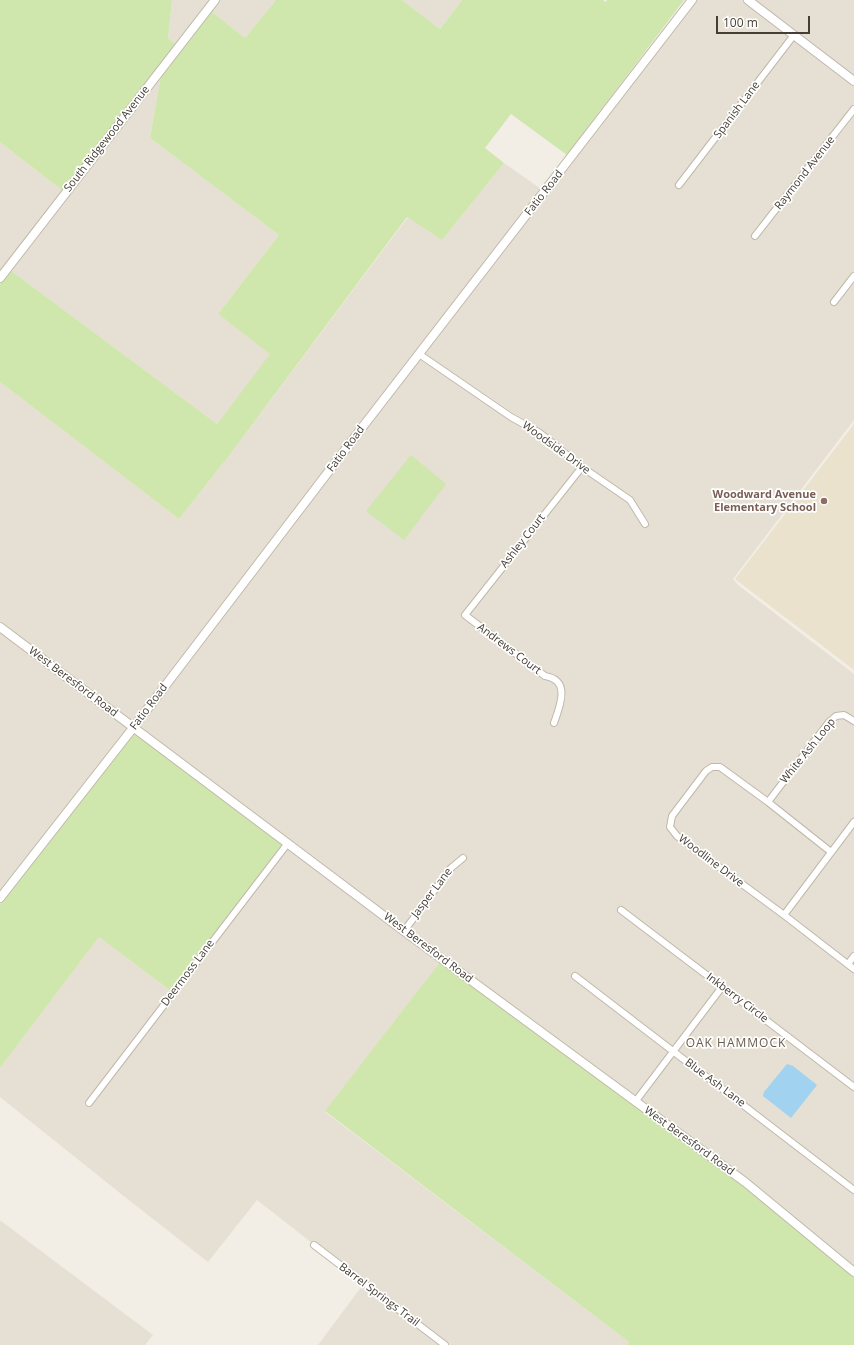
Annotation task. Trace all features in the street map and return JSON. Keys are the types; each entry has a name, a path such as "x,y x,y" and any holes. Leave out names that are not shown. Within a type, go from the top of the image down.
{"street":[{"name":"South Ridgewood Avenue","path":"0,278 215,0"},
{"name":"Fatio Road","path":"0,898 133,728 692,0"},
{"path":"748,0 854,81"},
{"name":"Spanish Lane","path":"679,185 794,35"},
{"name":"Raymond Avenue","path":"755,236 854,109"},
{"path":"834,302 854,276"},
{"name":"Woodside Drive","path":"419,354 511,417 540,433 582,467 630,500 645,524"},
{"name":"Ashley Court","path":"465,615 582,467"},
{"name":"Andrews Court","path":"465,615 545,676 553,677 558,682 562,696 554,723"},
{"name":"West Beresford Road","path":"0,627 404,931 745,1182 854,1272"},
{"name":"White Ash Loop","path":"768,802 829,722 836,716 844,715 854,721"},
{"name":"Woodline Drive","path":"831,852 768,802 720,767 712,767 706,771 672,816 670,828 677,836 854,969"},
{"path":"784,915 854,822"},
{"name":"Deermoss Lane","path":"89,1103 288,843"},
{"name":"Jasper Lane","path":"404,931 451,868 463,858"},
{"name":"Inkberry Circle","path":"621,910 854,1086"},
{"path":"848,964 854,956"},
{"name":"Blue Ash Lane","path":"575,976 854,1190"},
{"path":"636,1102 722,987"},
{"name":"Barrel Springs Trail","path":"314,1245 445,1345"}],"shaded area":[{"path":"172,0 211,0 177,45 168,38"},
{"path":"219,0 276,0 245,38 211,11"},
{"path":"402,0 462,0 440,29"},
{"path":"696,0 742,0 789,36 675,185 680,189 794,39 854,85 854,104 751,237 756,241 854,114 854,271 830,303 835,306 854,281 854,420 733,579 738,585 854,674 854,1268 562,1043 409,929 453,870 467,860 465,854 457,858 448,866 404,926 138,727 419,359 509,420 538,436 577,468 460,616 542,679 551,681 555,684 559,697 550,725 556,727 566,697 561,679 554,674 546,672 469,614 582,471 627,502 644,528 650,524 632,497 584,464 542,430 513,413 424,353"},
{"path":"754,0 854,0 854,76"},
{"path":"161,75 150,138 279,235 218,314 271,354 217,424 10,270"},
{"path":"597,115 598,116 133,723 0,622 0,382 179,519 228,457 408,217 442,240 504,163 541,189"},
{"path":"0,142 63,191 0,273"},
{"name":"Woodward Avenue Elementary School","path":"854,424 854,670 735,579"},
{"path":"0,632 129,729 0,893"},
{"path":"288,848 440,962 325,1112 629,1342 627,1345 451,1345 314,1240 312,1243 257,1200 208,1262 0,1097 0,1068 99,937 171,991 84,1104 89,1108"},
{"path":"1,1221 153,1335 145,1345 0,1345"},
{"path":"362,1286 415,1327 439,1345 318,1345"}],"green space":[{"path":"0,0 172,0 168,38 177,45 63,191 0,142"},
{"path":"276,0 402,0 440,29 462,0 603,0 606,2 607,0 684,0 567,155 511,114 485,148 504,163 442,240 407,217 228,457 179,519 0,382 0,284 10,270 217,424 270,354 218,314 279,235 150,138 161,75 211,11 245,38"},
{"path":"411,455 446,484 404,540 366,511"},
{"path":"134,733 283,844 171,991 99,937 0,1068 0,904"},
{"path":"440,962 742,1185 854,1277 854,1345 627,1345 629,1342 325,1111"}],"water":[{"path":"787,1064 793,1066 817,1085 791,1118 763,1096 764,1092"}],"place":[{"name":"Woodward Avenue Elementary School","path":"824,501"}],"district":[{"name":"OAK HAMMOCK","path":"736,1044"}]}
